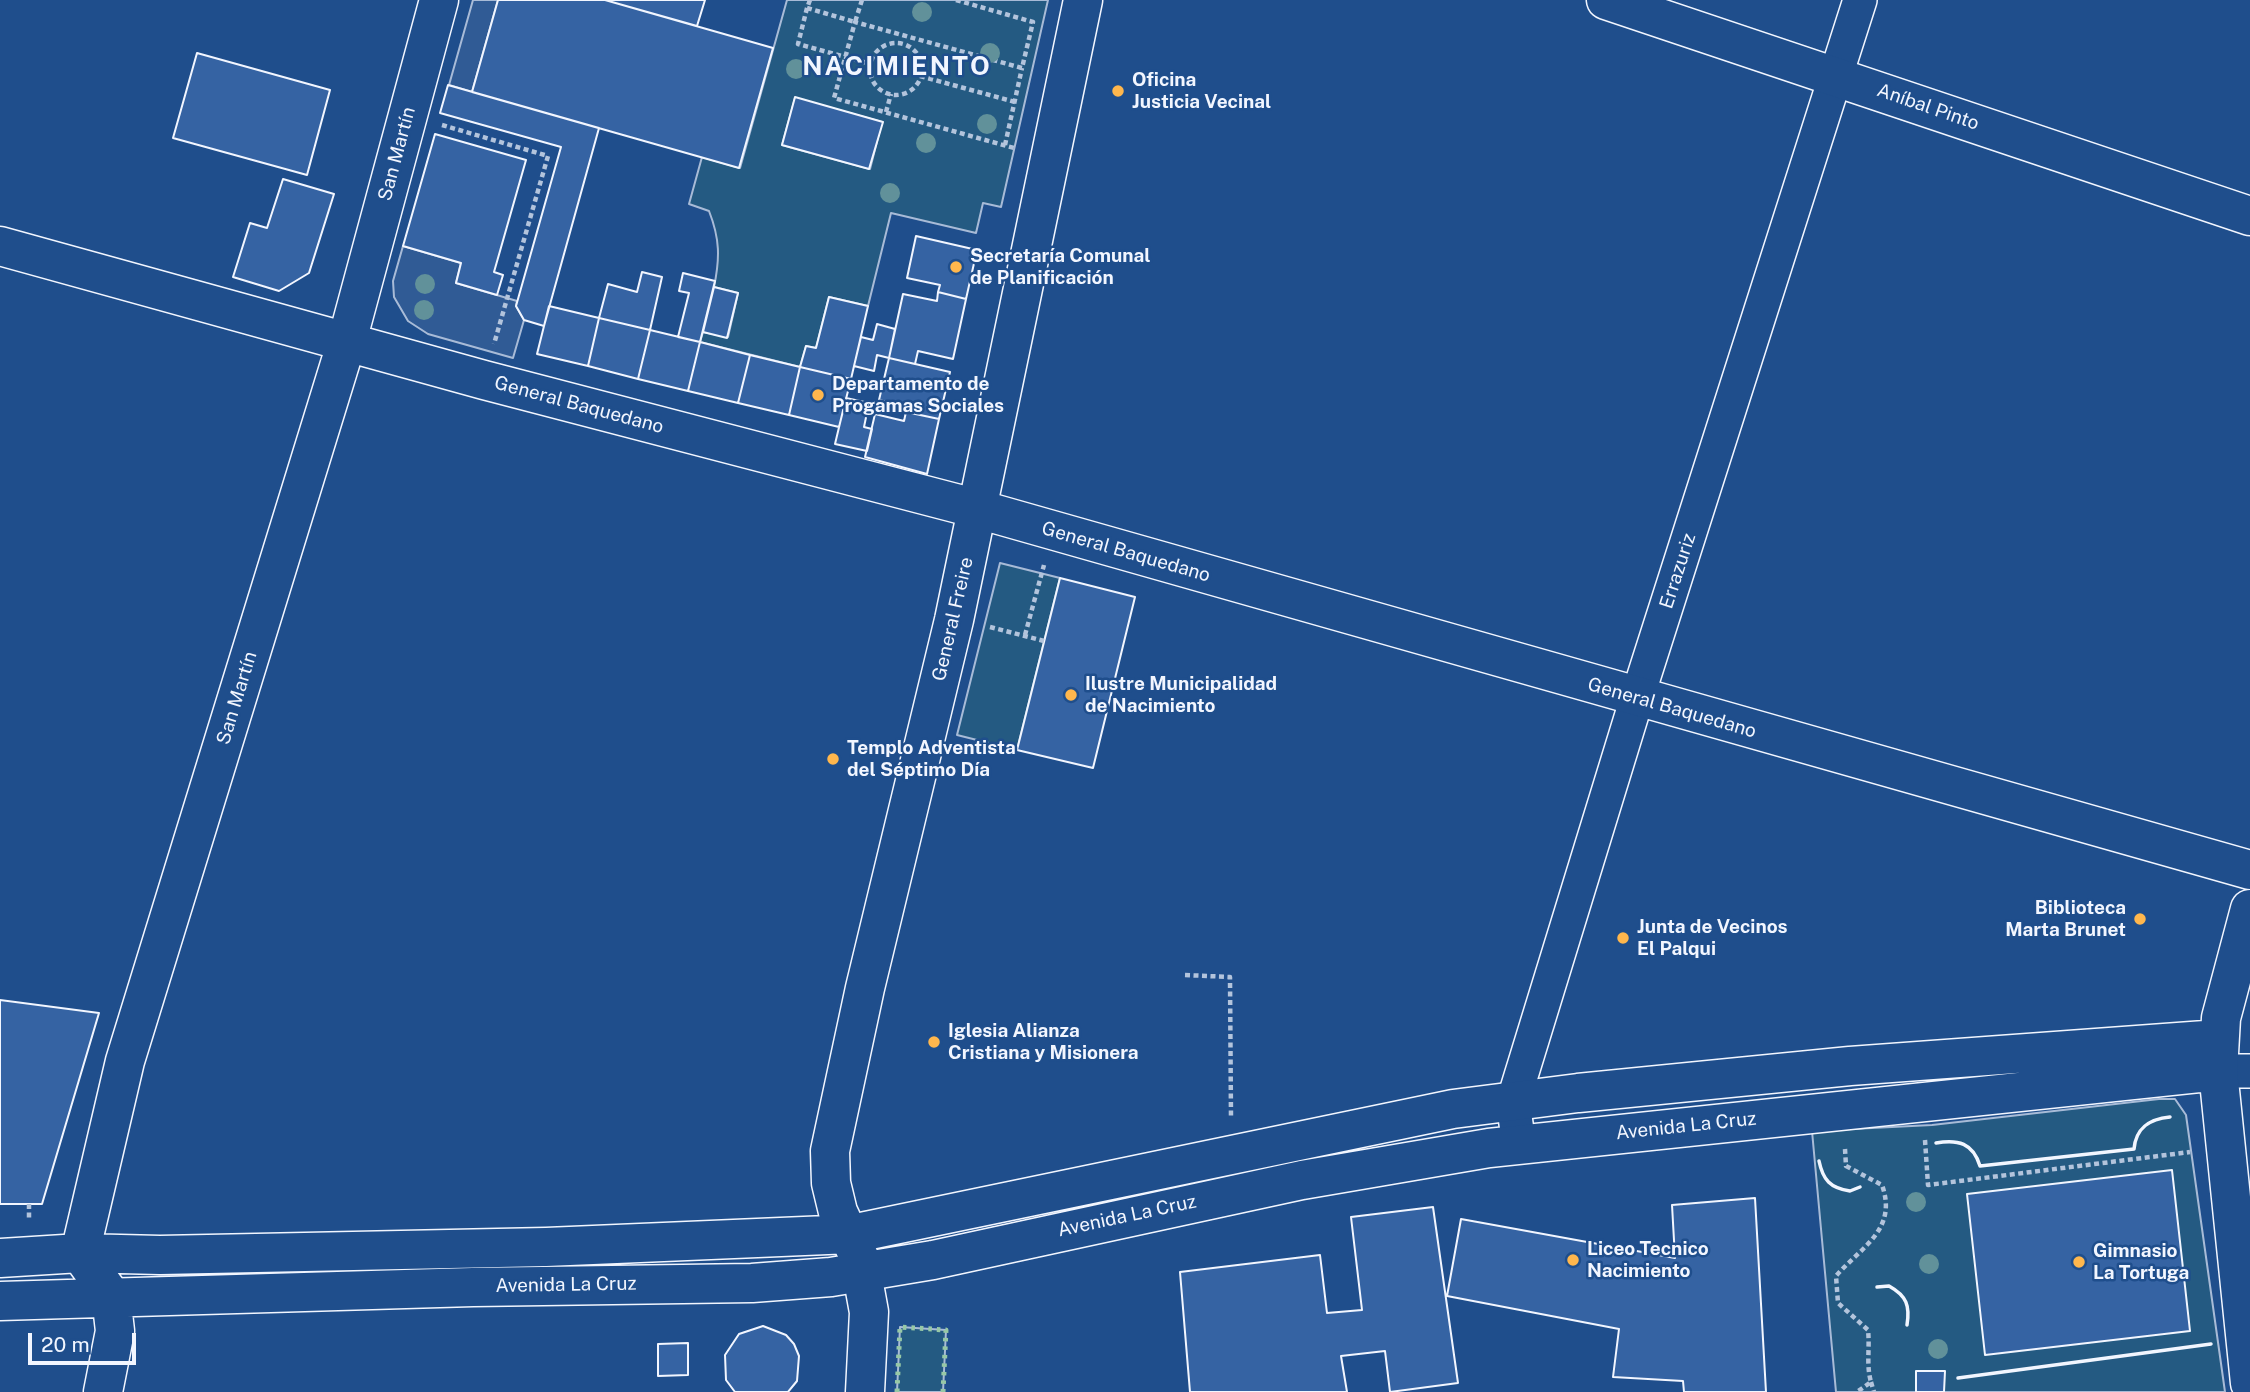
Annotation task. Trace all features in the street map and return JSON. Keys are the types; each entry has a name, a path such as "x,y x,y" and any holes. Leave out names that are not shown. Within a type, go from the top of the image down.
{"main road":[{"name":"San Martín","path":"80,1253 125,1061 347,341 439,0"},
{"name":"General Freire","path":"865,1392 869,1312 857,1254 838,1212 830,1152 865,988 954,620 1083,0"},
{"name":"Aníbal Pinto","path":"1606,0 1837,75 2250,216"},
{"name":"General Baquedano","path":"0,246 484,380 978,509 2250,870"},
{"path":"2250,909 2221,1018 2229,1060 2226,1147 2250,1382"},
{"name":"Avenida La Cruz","path":"0,1258 80,1253 160,1255 546,1247 857,1254 933,1260 1302,1180 1519,1145 1845,1109 2229,1060"},
{"name":"Avenida La Cruz","path":"0,1301 111,1296 752,1283 1231,1154 1453,1109 1850,1066 2229,1060"},
{"path":"80,1253 111,1296 115,1331 103,1392"}],"street":[{"name":"Errazuriz","path":"1519,1145 1513,1102 1637,698 1860,0"}],"path":[{"path":"810,0 798,44 871,64"},
{"path":"862,0 834,98 1049,157"},
{"path":"956,0 1033,22 1005,145"},
{"path":"807,8 1022,68"},
{"path":"904,44 906,36"},
{"path":"888,43 904,44 920,58 920,76 909,92 891,94 875,85 870,73 871,64 878,50 888,43"},
{"path":"920,76 1014,102"},
{"path":"886,113 891,94"},
{"path":"408,115 548,156 484,380"},
{"path":"1025,635 1053,532"},
{"path":"954,620 1044,641"},
{"path":"1185,975 1230,977 1231,1154"},
{"path":"1845,1109 1846,1166 1882,1185 1888,1203 1886,1218 1867,1246 1836,1276 1838,1303 1868,1330 1871,1348 1867,1369 1874,1392"},
{"path":"1928,1185 2226,1147"},
{"path":"1857,1392 1871,1382"}],"shaded area":[{"path":"473,0 498,0 472,92 449,85"},
{"path":"787,0 1048,0 1001,207 983,203 976,233 891,213 868,306 829,297 816,348 806,346 800,367 700,342 703,332 728,337 738,293 714,287 718,249 713,221 709,211 689,204 702,157 740,168","holes":["795,98 882,122 870,169 782,145"]},
{"path":"403,246 461,263 456,283 517,301 516,306 524,320 513,358 428,334 408,321 394,297 393,281"},
{"path":"1000,563 1060,578 1017,750 957,735"},
{"path":"2175,1099 2186,1115 2225,1392 1836,1392 1812,1131 1932,1125"},
{"path":"900,1327 946,1330 943,1392 897,1392"}],"building":[{"path":"498,0 605,0 773,48 739,168 472,92"},
{"path":"605,0 705,0 697,26"},
{"path":"197,53 330,90 307,175 173,138"},
{"path":"448,85 599,128 544,326 524,320 516,306 561,147 440,113"},
{"path":"795,97 883,122 869,169 782,145"},
{"path":"435,134 526,160 494,272 503,275 497,295 456,283 461,263 403,246"},
{"path":"283,179 334,194 309,273 279,291 233,277 250,223 267,228"},
{"path":"916,236 977,250 966,299 938,292 940,285 907,278"},
{"path":"642,272 662,277 650,330 599,318 608,284 637,292"},
{"path":"683,273 715,281 700,342 678,337 689,293 679,291"},
{"path":"714,287 738,293 727,338 703,332"},
{"path":"938,292 966,299 953,359 918,351 915,364 889,358 903,294 937,301"},
{"path":"829,297 868,306 851,379 800,367 806,346 816,348"},
{"path":"549,306 599,318 588,366 537,354"},
{"path":"599,318 650,330 638,379 588,366"},
{"path":"877,324 895,329 889,358 877,355 874,371 854,366 861,337 873,340"},
{"path":"650,330 700,342 688,391 638,379"},
{"path":"700,342 750,355 738,403 688,391"},
{"path":"750,355 800,367 789,415 738,403"},
{"path":"889,358 950,372 939,419 906,412 907,407 879,400"},
{"path":"800,367 851,379 839,427 789,415"},
{"path":"846,398 869,403 864,427 872,429 867,451 835,444"},
{"path":"906,412 939,419 927,474 865,457 875,414 904,421"},
{"name":"Ilustre Municipalidad de Nacimiento","path":"1060,578 1135,597 1093,768 1017,750"},
{"path":"0,1000 99,1013 42,1204 0,1204"},
{"name":"Gimnasio La Tortuga","path":"2172,1170 2190,1331 1985,1355 1967,1194"},
{"path":"1755,1198 1766,1392 1684,1392 1683,1381 1613,1377 1619,1329 1447,1296 1461,1219 1675,1258 1672,1205"},
{"path":"1433,1207 1458,1383 1390,1392 1385,1351 1341,1356 1347,1392 1190,1392 1180,1272 1320,1255 1327,1313 1362,1310 1351,1217"},
{"path":"763,1326 786,1335 794,1344 799,1356 797,1381 788,1392 735,1392 726,1380 725,1355 739,1334"},
{"path":"688,1343 688,1375 658,1376 658,1344"},
{"path":"1916,1371 1945,1371 1944,1392 1916,1392"}],"hedge":[{"path":"897,1392 900,1327 946,1330 943,1392"}],"wall":[{"path":"1936,1143 1964,1144 1973,1152 1980,1166 2134,1149 2135,1141 2145,1126 2170,1117"},
{"path":"1819,1161 1825,1178 1832,1185 1850,1191 1860,1187"},
{"path":"1877,1287 1889,1286 1900,1294 1906,1302 1907,1325"},
{"path":"1958,1378 2211,1344"}],"place":[{"name":"Oficina Justicia Vecinal","path":"1118,91"},
{"name":"Secretaría Comunal de Planificación","path":"956,267"},
{"name":"Departamento de Progamas Sociales","path":"818,395"},
{"name":"Ilustre Municipalidad de Nacimiento","path":"1071,695"},
{"name":"Templo Adventista del Séptimo Día","path":"833,759"},
{"name":"Biblioteca Marta Brunet","path":"2140,919"},
{"name":"Junta de Vecinos El Palqui","path":"1623,938"},
{"name":"Iglesia Alianza Cristiana y Misionera","path":"934,1042"},
{"name":"Liceo Tecnico Nacimiento","path":"1573,1260"},
{"name":"Gimnasio La Tortuga","path":"2079,1262"}],"district":[{"name":"NACIMIENTO","path":"897,67"}]}
